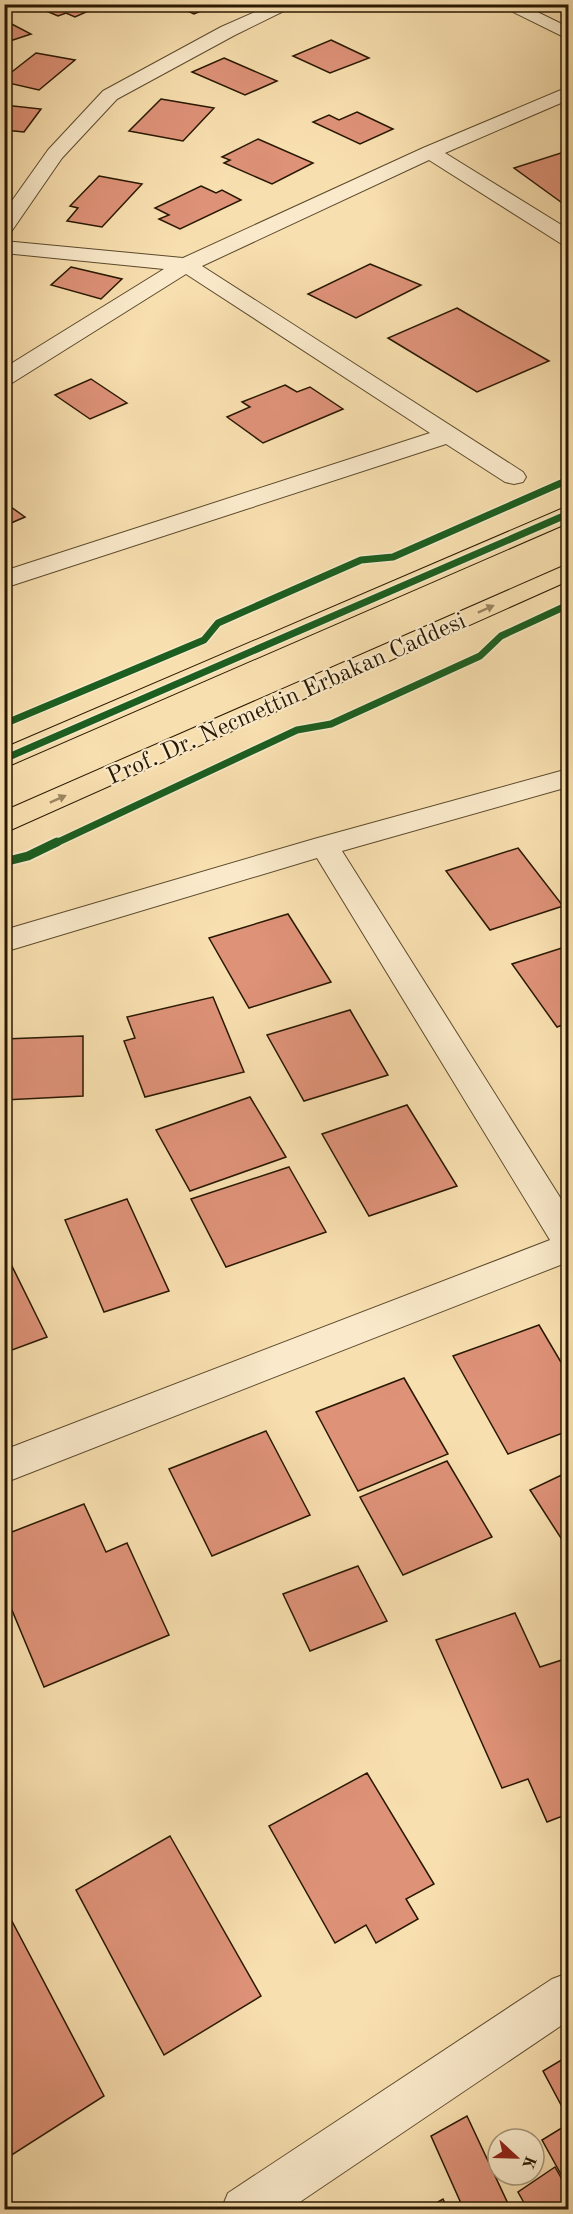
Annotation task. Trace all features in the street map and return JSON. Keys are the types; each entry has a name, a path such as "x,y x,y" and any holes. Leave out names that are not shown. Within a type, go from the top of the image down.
{"main road":[{"path":"4,759 568,514"},
{"name":"Prof. Dr. Necmettin Erbakan Caddesi","path":"4,823 568,572"}],"street":[{"path":"4,228 55,154 110,95 228,31 289,4"},
{"path":"506,4 568,34"},
{"path":"4,378 186,265 430,153 568,93"},
{"path":"430,153 568,238"},
{"path":"4,247 186,265 514,477"},
{"path":"4,580 449,435"},
{"path":"4,941 324,846 568,778"},
{"path":"324,846 568,1239"},
{"path":"4,1467 568,1248"},
{"path":"245,2210 565,2005"}],"building":[{"path":"104,4 75,17 66,13 58,16 32,5"},
{"path":"172,4 210,4 204,7 208,8 194,14"},
{"path":"4,20 31,34 4,43"},
{"path":"331,40 369,58 330,73 293,56"},
{"path":"36,53 75,60 39,90 4,82 4,78"},
{"path":"224,58 277,81 245,95 192,72"},
{"path":"161,99 214,108 183,141 129,131"},
{"path":"4,105 41,109 24,132 4,130"},
{"path":"357,112 393,129 360,144 313,122 329,115 339,120"},
{"path":"258,139 313,163 272,184 224,163 230,160 222,157"},
{"path":"564,152 568,154 568,204 565,205 514,168"},
{"path":"99,176 142,184 102,227 67,221 78,208 70,206"},
{"path":"201,186 216,193 222,190 241,200 180,229 159,219 169,215 155,208"},
{"path":"370,264 421,285 356,318 308,294"},
{"path":"71,267 122,279 101,299 51,285"},
{"path":"457,308 549,361 477,392 388,338"},
{"path":"91,379 127,403 90,419 55,395"},
{"path":"285,385 297,392 310,387 343,409 263,443 227,417 250,407 242,402"},
{"path":"4,502 25,517 4,526"},
{"path":"518,848 563,906 490,930 446,871"},
{"path":"288,914 331,982 249,1008 209,938"},
{"path":"568,946 568,1023 557,1027 512,964"},
{"path":"213,997 244,1072 145,1097 124,1041 135,1038 127,1017"},
{"path":"350,1010 388,1075 304,1101 267,1035"},
{"path":"83,1036 83,1096 4,1100 4,1039"},
{"path":"250,1097 286,1157 190,1191 156,1130"},
{"path":"407,1105 457,1186 369,1216 322,1134"},
{"path":"289,1167 326,1232 226,1267 191,1199"},
{"path":"127,1199 169,1291 104,1312 65,1220"},
{"path":"4,1250 47,1337 4,1353"},
{"path":"539,1325 568,1374 568,1431 508,1454 453,1356"},
{"path":"404,1378 448,1454 358,1491 316,1412"},
{"path":"266,1431 310,1515 212,1556 169,1469"},
{"path":"447,1461 492,1537 403,1575 360,1497"},
{"path":"568,1472 568,1549 530,1490"},
{"path":"84,1504 106,1552 127,1543 169,1635 44,1687 4,1591 4,1535"},
{"path":"358,1566 387,1621 310,1651 283,1594"},
{"path":"515,1613 540,1667 565,1659 568,1665 568,1814 547,1822 528,1779 502,1788 436,1640"},
{"path":"367,1773 434,1884 406,1899 418,1919 376,1943 366,1925 335,1943 269,1826"},
{"path":"170,1836 261,1996 164,2055 76,1890"},
{"path":"4,1906 104,2096 7,2158 4,2153"},
{"path":"568,2056 568,2118 543,2071"},
{"path":"467,2116 486,2157 486,2187 500,2187 511,2210 464,2210 431,2136"},
{"path":"568,2124 568,2187 546,2147 546,2138"},
{"path":"555,2167 568,2190 568,2210 528,2210 518,2192 525,2187 546,2187 546,2173"},
{"path":"443,2199 448,2210 424,2210"}],"cycle path":[{"path":"4,724 204,640 218,623 361,560 393,557 568,480"},
{"path":"4,759 568,514"},
{"path":"4,862 28,856 297,730 331,724 480,656 501,636 568,605"}]}
